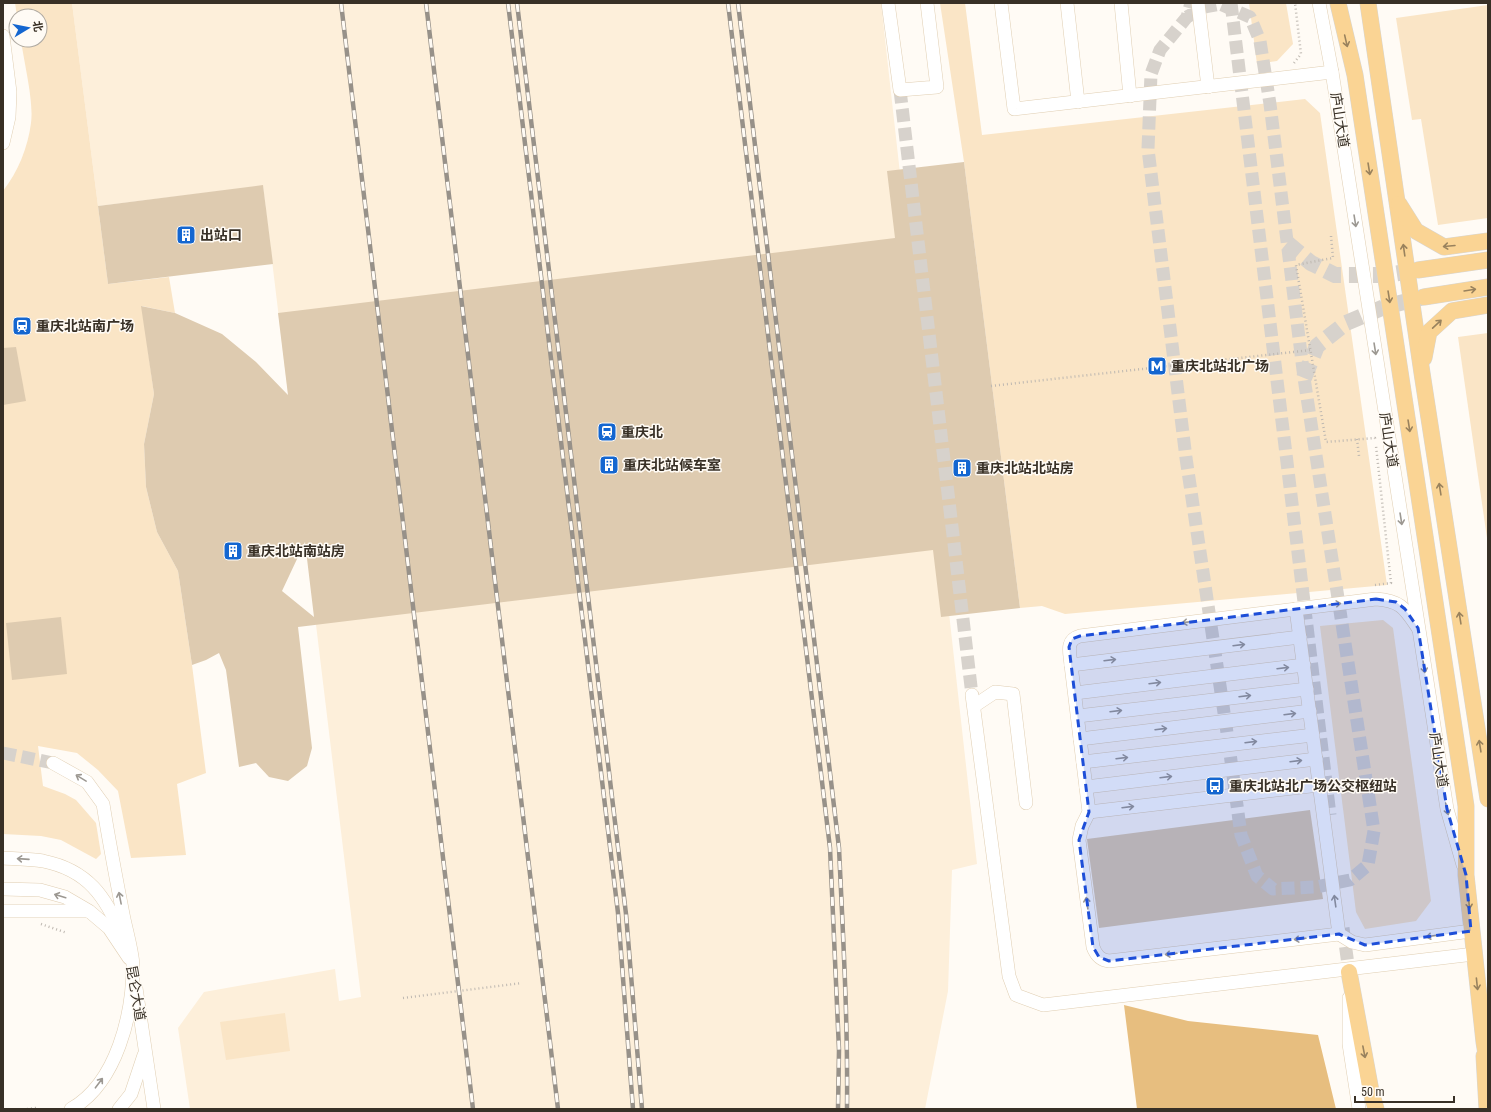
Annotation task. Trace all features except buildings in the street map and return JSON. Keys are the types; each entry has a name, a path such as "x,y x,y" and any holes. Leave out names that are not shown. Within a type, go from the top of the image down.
{"main road":[{"name":"庐山大道","path":"1338,3 1358,98 1466,806 1466,875 1471,931 1488,1066"},
{"path":"1368,3 1422,373 1488,799"},
{"path":"1396,199 1416,231 1444,247 1488,241"},
{"path":"1418,270 1488,260"},
{"path":"1424,297 1488,287"},
{"path":"1422,373 1429,332 1452,311 1488,305"},
{"path":"1349,972 1371,1091 1376,1109"},
{"path":"1484,1042 1487,1109"}],"street":[{"path":"888,3 900,90 936,87 927,3"},
{"path":"1001,3 1014,109 1332,72"},
{"path":"1067,3 1078,102"},
{"path":"1121,3 1130,96"},
{"path":"1198,3 1208,87"},
{"name":"庐山大道","path":"1319,3 1332,72 1447,809 1466,875"},
{"path":"3,36 10,92 9,118 3,143"},
{"path":"1418,628 1405,609 1396,602 1376,599 1080,636 1072,639 1070,643 1071,665 1089,812 1082,826 1079,840 1093,947 1095,953 1104,960 1109,961 1339,934 1352,942 1365,945 1471,931"},
{"path":"1296,609 1339,934"},
{"path":"1071,665 1300,637"},
{"path":"1075,693 1304,665"},
{"path":"1078,716 1307,689"},
{"path":"1026,803 1013,694 995,692 973,701 1009,976 1016,995 1043,1005 1474,954"},
{"path":"1080,738 1310,712"},
{"path":"1083,762 1313,735"},
{"path":"1086,787 1316,759"},
{"path":"53,763 87,782 102,804 133,964 129,1013 118,1051 100,1083 80,1104 71,1109"},
{"path":"1089,812 1319,784"},
{"path":"3,858 42,861 55,864 81,876 104,898 112,912 133,964"},
{"name":"昆仑大道","path":"3,889 40,890 65,897 90,911 109,928 133,964 154,1109"},
{"path":"3,911 90,911"},
{"path":"1349,972 1349,1044 1359,1109"},
{"path":"119,1109 131,1094 145,1052"}],"path":[{"path":"1288,65 1294,63 1301,54 1294,3"},
{"path":"1331,236 1333,258 1296,265 1326,442 1375,438 1391,582 1371,586"},
{"path":"991,386 1311,350"},
{"path":"1357,440 1359,456"},
{"path":"403,998 522,983"},
{"path":"27,1109 36,1108"}],"highlighted area":[{"path":"1376,599 1396,602 1405,609 1418,628 1447,809 1466,875 1471,931 1365,945 1339,934 1109,961 1099,957 1093,947 1079,840 1089,812 1069,647 1072,639 1080,636"}],"shaded area":[{"name":"重庆北站南广场","path":"15,3 72,3 108,284 169,277 175,313 142,306 154,394 144,444 146,487 157,532 178,571 206,773 177,784 186,855 131,858 118,791 98,770 77,753 38,746 43,786 65,794 76,800 96,823 101,854 96,859 61,840 41,836 3,834 3,191 22,159 30,132 32,114 22,48 48,48 48,8 16,8"},
{"path":"72,3 881,3 977,864 952,870 948,991 925,1109 190,1109 178,1028 204,992 335,969 339,1001 361,997 263,186 98,206"},
{"name":"重庆北站北广场","path":"940,3 965,3 982,135 1305,99 1320,113 1387,585 1065,614 1042,606 1020,608 964,162"},
{"path":"1249,3 1286,3 1293,44 1277,61 1257,64"},
{"path":"1488,5 1488,218 1438,225 1421,119 1412,120 1396,18"},
{"path":"1488,333 1488,545 1458,337"},
{"path":"1383,620 1393,628 1431,901 1416,921 1365,929 1356,912 1320,626"},
{"path":"1124,1005 1188,1021 1318,1035 1336,1109 1137,1109"},
{"path":"285,1013 290,1051 226,1060 220,1022"}],"tunnel":[{"path":"1187,17 1205,7 1220,4 1250,17 1260,41 1270,104 1304,378 1374,831 1368,865 1350,880 1316,887 1273,889 1257,876 1241,835 1186,458 1148,149 1151,74 1160,50 1187,17 1191,3"},
{"path":"1231,3 1330,815"},
{"path":"900,90 972,695"},
{"path":"1287,243 1311,263 1335,275 1386,275 1418,270"},
{"path":"1304,378 1317,346 1346,323 1384,307 1424,297"},
{"path":"3,753 53,763"},
{"path":"1343,928 1349,972"}],"railway":[{"path":"341,3 473,1109"},
{"path":"426,3 558,1109"},
{"path":"508,3 618,913 633,1109"},
{"path":"517,3 626,914 642,1109"},
{"path":"728,3 830,848 839,1050 838,1109"},
{"path":"738,3 839,848 846,1011 847,1109"}],"place":[{"name":"出站口","path":"186,235"},
{"name":"重庆北站南广场","path":"22,326"},
{"name":"重庆北站北广场","path":"1157,366"},
{"name":"重庆北","path":"607,432"},
{"name":"重庆北站候车室","path":"609,465"},
{"name":"重庆北站北站房","path":"962,468"},
{"name":"重庆北站南站房","path":"233,551"},
{"name":"重庆北站北广场公交枢纽站","path":"1215,786"}]}
